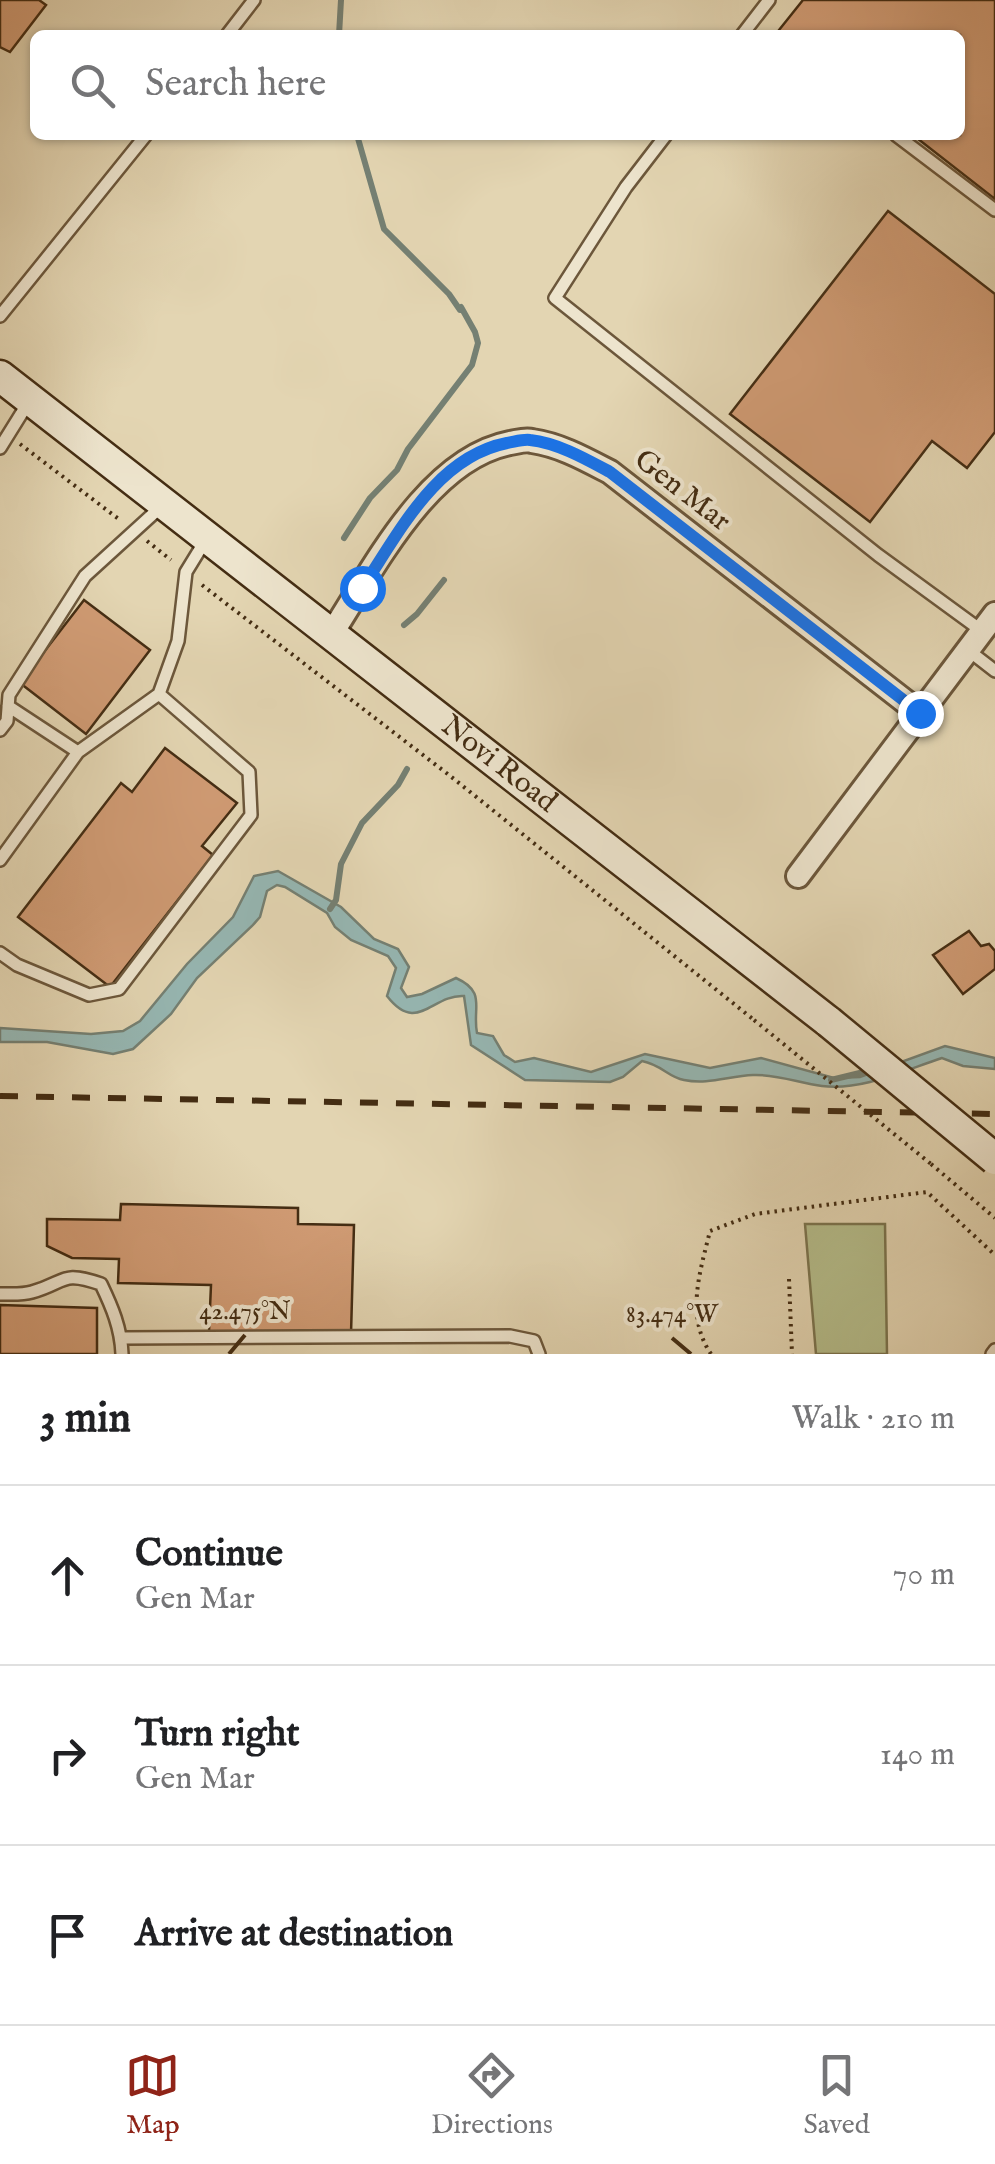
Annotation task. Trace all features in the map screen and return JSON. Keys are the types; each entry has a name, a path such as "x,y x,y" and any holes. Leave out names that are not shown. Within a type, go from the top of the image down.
{"main road":[{"name":"Novi Road","path":"0,376 829,1022 995,1159"}],"street":[{"name":"Gen Mar","path":"332,633 418,504 450,470 492,446 529,440 576,454 610,472 920,713"},
{"path":"798,876 981,632"}],"lane":[{"path":"230,30 254,0"},
{"path":"746,30 769,0"},
{"path":"0,316 142,140"},
{"path":"662,140 626,187 555,298 981,632 995,671"},
{"path":"903,140 995,210"},
{"path":"0,448 30,400"},
{"path":"0,730 7,721 9,695 85,576 164,504"},
{"path":"0,860 78,752 159,694 178,641 186,572 208,537"},
{"path":"0,953 17,965 88,995 119,990 251,815 248,772 159,694"},
{"path":"8,706 78,752"},
{"path":"0,1294 27,1294 62,1277 79,1276 100,1284 112,1306 122,1338 122,1354"},
{"path":"122,1338 510,1336 534,1341 538,1354"}],"path":[{"path":"8,435 449,775 995,1218"},
{"path":"712,1354 701,1339 695,1291 710,1232 755,1214 927,1192 995,1255"},
{"path":"789,1279 792,1354"}],"green space":[{"path":"805,1224 885,1224 887,1354 816,1354"}],"water":[{"path":"278,871 341,907 374,939 398,949 409,967 401,988 407,997 456,978 466,983 475,995 477,1033 493,1036 504,1055 515,1062 534,1058 591,1072 645,1054 710,1068 761,1058 834,1078 860,1077 945,1046 995,1058 995,1069 963,1066 942,1058 883,1078 837,1087 762,1075 693,1081 642,1061 610,1082 525,1080 471,1045 464,996 416,1013 398,1007 387,996 396,968 388,956 351,940 335,927 327,913 277,885 267,891 260,917 197,978 171,1014 133,1049 113,1054 47,1042 0,1042 0,1028 91,1034 123,1031 140,1021 233,917 254,876"}],"building":[{"path":"0,0 39,0 46,5 10,52 0,47"},
{"path":"803,0 995,0 995,199 919,140 965,140 965,30 779,30"},
{"path":"888,211 995,294 995,432 967,468 932,441 870,522 730,414"},
{"path":"84,600 150,650 86,734 20,683"},
{"path":"165,748 237,803 202,846 213,855 110,987 18,917 121,783 132,792"},
{"path":"969,931 981,946 989,944 995,951 995,969 963,994 933,955"},
{"path":"121,1204 298,1208 298,1224 354,1225 351,1334 209,1331 211,1285 118,1283 119,1259 72,1258 47,1246 47,1219 120,1220"},
{"path":"0,1305 97,1308 97,1354 0,1354"}],"waterway":[{"path":"339,30 341,0"},
{"path":"344,538 472,365 478,343 461,307 460,310 384,229 358,140"},
{"path":"404,625 444,580"},
{"path":"330,909 336,900 341,864 362,823 398,785 407,769"},
{"path":"831,1080 872,1070"}],"railway":[{"path":"0,1096 995,1114"}],"route":[{"path":"362,588 418,504 450,470 492,446 529,440 576,454 610,472 920,713"}]}
